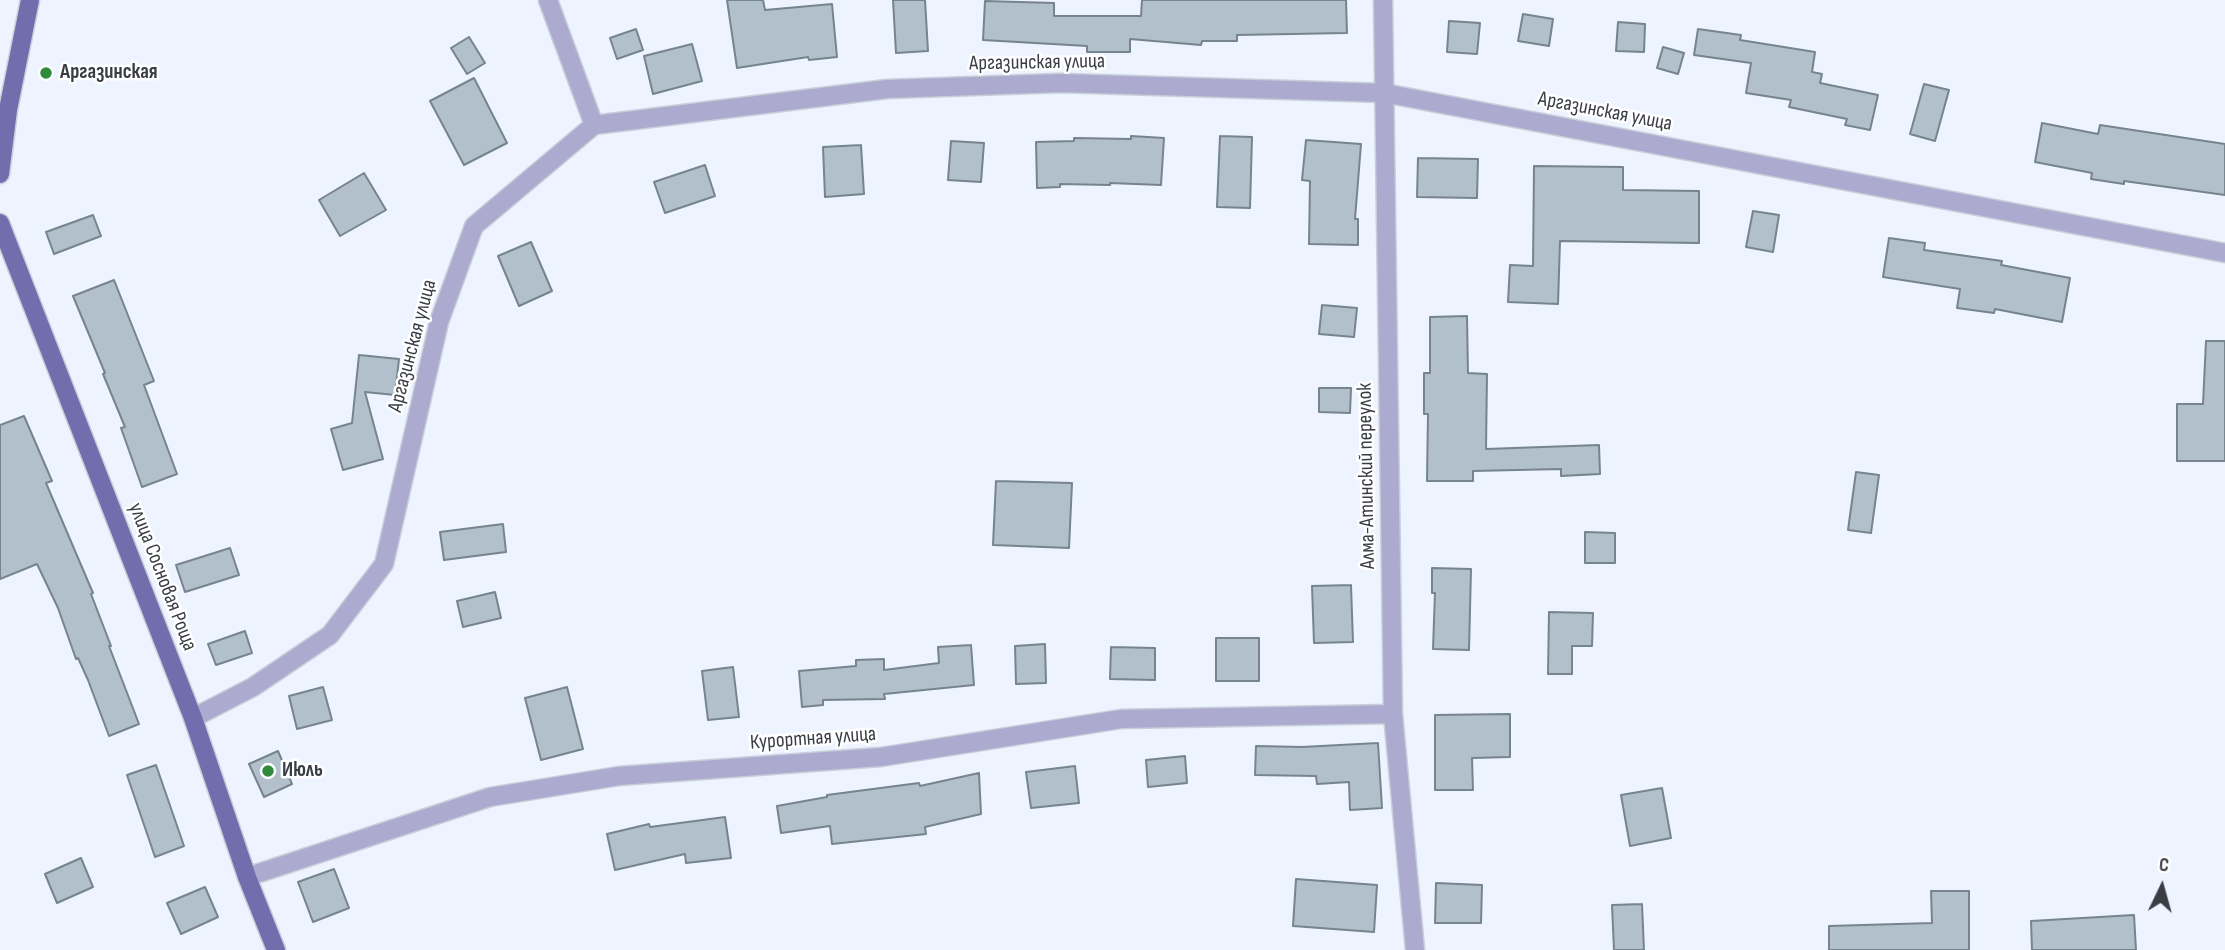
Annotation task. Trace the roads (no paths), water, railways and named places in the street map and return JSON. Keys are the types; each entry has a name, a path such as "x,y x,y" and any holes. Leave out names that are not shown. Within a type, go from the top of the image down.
{"main road":[{"path":"0,174 13,77 30,0"},
{"name":"улица Сосновая Роща","path":"0,223 193,718 247,877 276,950"}],"street":[{"path":"548,0 594,125"},
{"name":"Алма-Атинский переулок","path":"1383,0 1394,714 1415,950"},
{"name":"Аргазинская улица","path":"193,718 253,687 330,635 384,564 439,322 474,226 594,125 887,89 1061,83 1384,93 2225,253"},
{"name":"Курортная улица","path":"247,877 490,797 619,776 881,757 1121,719 1394,714"}],"place":[{"name":"Аргазинская","path":"46,73"},
{"name":"Июль","path":"268,771"}]}
